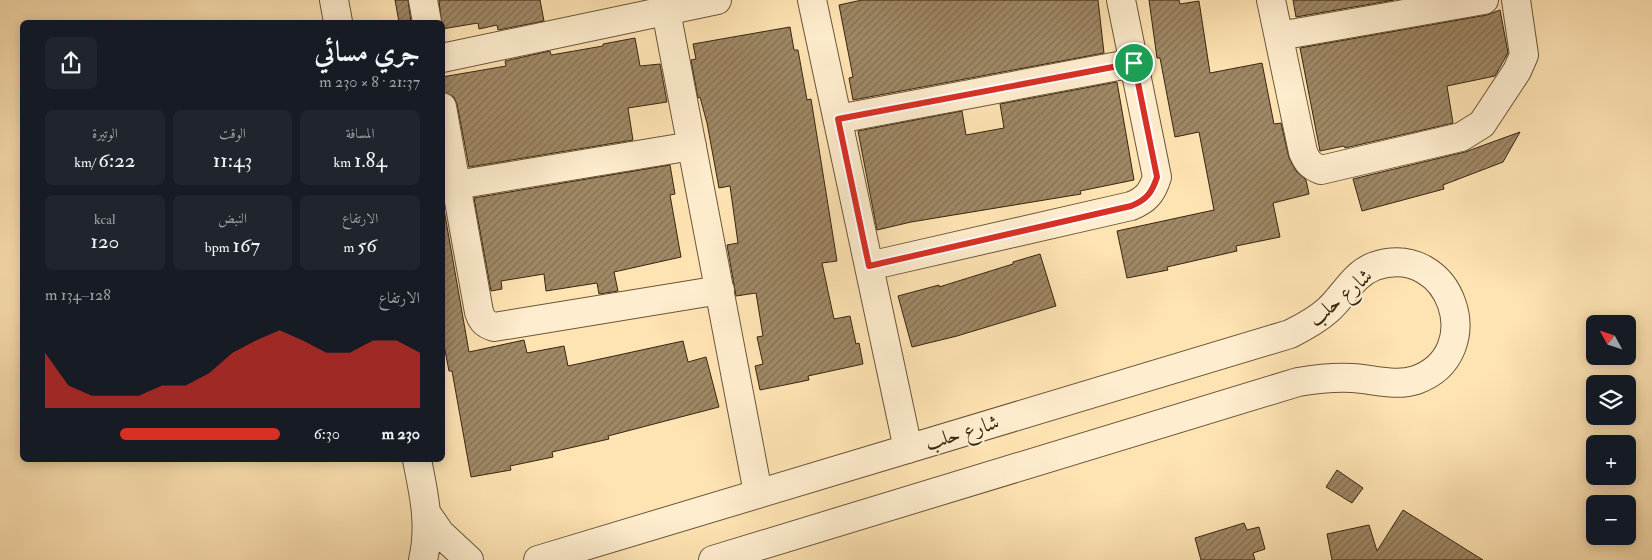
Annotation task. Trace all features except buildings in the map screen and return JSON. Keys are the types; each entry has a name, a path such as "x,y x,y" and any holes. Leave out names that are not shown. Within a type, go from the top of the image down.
{"street":[{"path":"334,0 338,20"},
{"path":"423,0 427,20"},
{"path":"445,57 718,0"},
{"path":"812,0 908,449"},
{"path":"869,266 1131,206 1144,201 1153,190 1157,177 1120,0"},
{"path":"1271,0 1306,161 1313,167 1321,170 1331,170 1461,137 1482,124 1517,71 1524,55 1516,0"},
{"path":"1278,36 1484,0"},
{"path":"666,11 758,493"},
{"path":"838,119 1134,63"},
{"path":"445,124 479,312 481,319 486,324 494,327 720,290"},
{"path":"456,186 692,146"},
{"name":"شارع حلب","path":"538,560 1290,334 1311,324 1330,309 1357,277 1374,267 1393,263 1412,264 1429,272 1444,285 1453,302 1456,320 1454,340 1446,357 1432,371 1416,380 1396,383 1334,378 1298,382 713,560"},
{"path":"418,462 427,514 428,539 423,560"},
{"path":"427,514 440,533 469,560"}],"route":[{"path":"1134,63 1157,177 1153,190 1144,201 1131,206 869,266 838,119 1134,63"}]}
